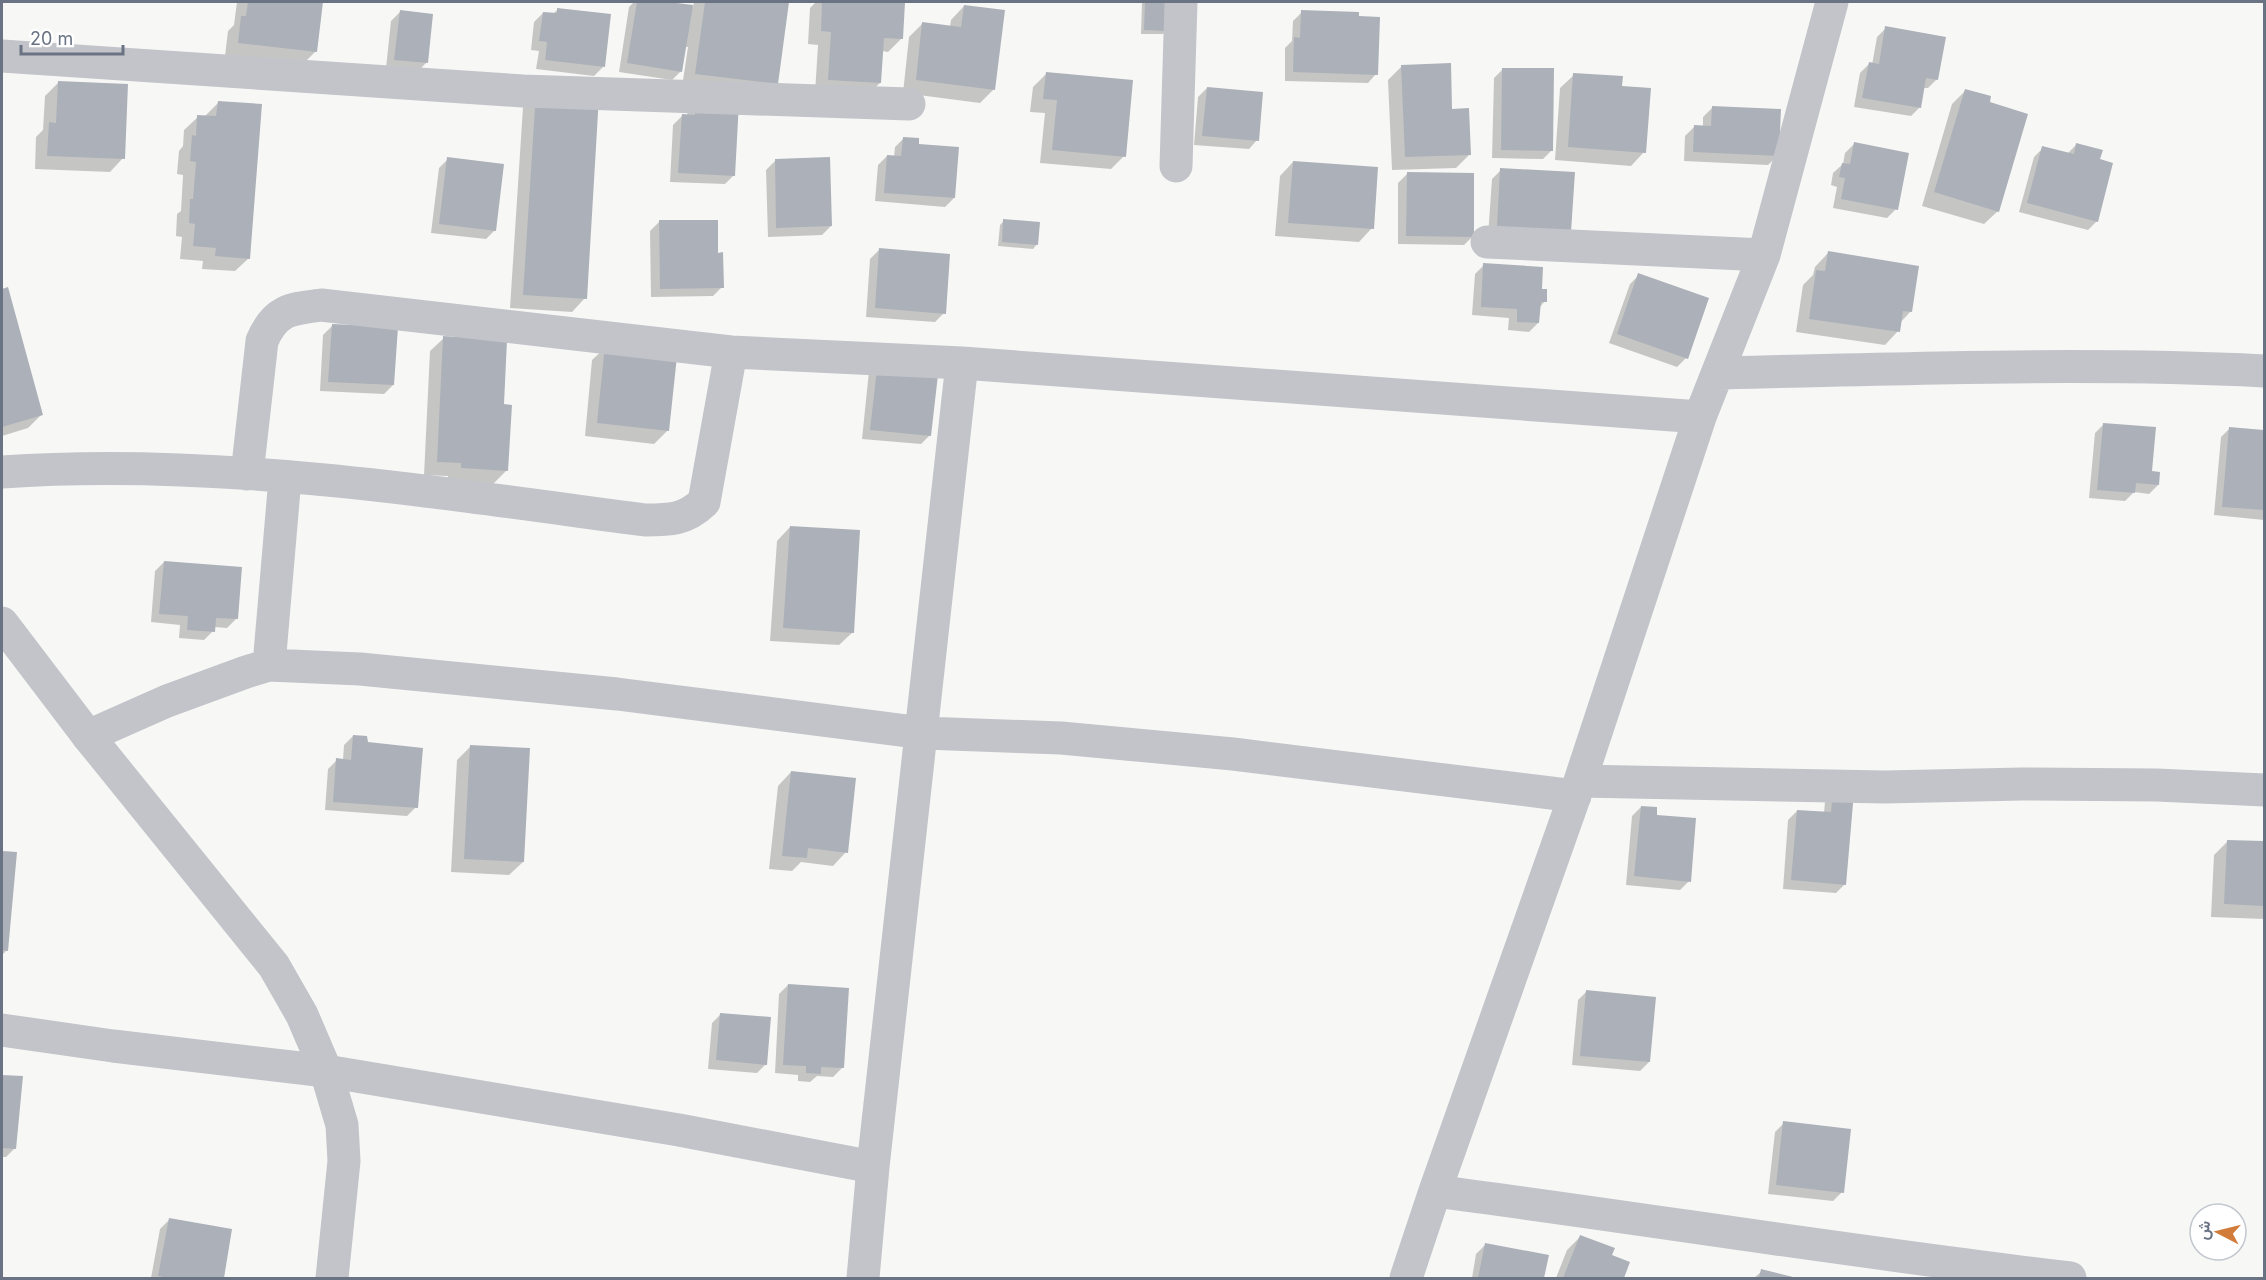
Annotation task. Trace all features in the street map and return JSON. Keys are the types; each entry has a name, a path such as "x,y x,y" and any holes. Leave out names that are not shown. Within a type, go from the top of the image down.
{"street":[{"path":"1176,166 1181,2"},
{"path":"1406,1278 1577,788 1700,417 1764,255 1832,2"},
{"path":"2,56 523,91 909,104"},
{"path":"1488,242 1764,255"},
{"path":"247,474 262,341 269,325 278,316 296,308 321,305 731,352 962,363 1700,417"},
{"path":"2,472 160,469 247,474 369,483 645,520 669,520 691,514 704,502 731,352"},
{"path":"863,1278 873,1167 923,733 962,363"},
{"path":"1719,373 2026,366 2265,371"},
{"path":"269,665 285,478"},
{"path":"2,623 88,736 274,966 302,1015 326,1071 342,1125 344,1161 332,1278"},
{"path":"88,736 167,701 269,665 360,669 617,694 923,733 1072,739 1577,788 2022,784 2157,785 2265,790"},
{"path":"2,1030 326,1071 690,1132 873,1167"},
{"path":"1435,1191 1685,1225 1928,1270 2070,1278"}],"building":[{"path":"248,2 323,2 317,52 238,43 241,16 246,16"},
{"path":"637,2 693,5 682,72 627,63"},
{"path":"705,2 789,2 778,84 695,74"},
{"path":"822,2 905,2 903,39 884,38 881,83 828,80 831,32 821,31"},
{"path":"1145,2 1169,2 1168,31 1144,30"},
{"path":"964,5 1005,10 995,90 916,80 922,22 961,27"},
{"path":"557,8 611,14 605,67 545,60 547,42 539,41 543,12 557,13"},
{"path":"400,10 433,14 428,63 394,60"},
{"path":"1301,10 1359,12 1359,16 1380,17 1378,75 1293,72 1294,37 1300,38"},
{"path":"1885,26 1946,37 1938,80 1926,78 1921,108 1862,98 1869,62 1879,64"},
{"path":"1451,63 1452,109 1469,108 1471,155 1405,157 1401,65"},
{"path":"1502,68 1554,68 1553,151 1501,150"},
{"path":"1046,72 1133,80 1126,157 1052,150 1057,100 1043,99"},
{"path":"1573,73 1623,76 1622,86 1651,88 1646,153 1568,147"},
{"path":"58,81 128,84 125,159 47,156 49,122 56,123"},
{"path":"1207,87 1263,92 1259,141 1202,136"},
{"path":"1965,89 1991,96 1990,102 2028,114 1999,212 1934,192"},
{"path":"536,92 599,96 587,299 523,295"},
{"path":"696,100 739,102 735,176 678,173 682,114 695,115"},
{"path":"218,101 262,104 250,259 215,256 216,248 193,246 195,224 189,223 196,162 190,161 192,135 196,136 197,115 216,116"},
{"path":"1712,106 1781,109 1779,156 1693,152 1694,125 1711,126"},
{"path":"903,137 919,138 919,144 959,147 955,198 884,193 887,155 901,156"},
{"path":"1854,142 1909,153 1898,210 1841,199 1845,178 1839,177 1842,163 1850,164"},
{"path":"2076,143 2103,150 2100,159 2113,163 2098,222 2027,203 2042,146 2074,154"},
{"path":"447,157 504,164 496,231 439,224"},
{"path":"830,157 832,226 776,228 775,159"},
{"path":"1293,161 1378,167 1374,229 1288,223"},
{"path":"1500,168 1575,172 1571,232 1497,227"},
{"path":"1407,172 1474,173 1474,237 1406,236"},
{"path":"1003,219 1040,222 1038,245 1002,242"},
{"path":"659,220 718,220 718,253 723,252 724,288 660,289"},
{"path":"879,248 950,254 946,314 875,308"},
{"path":"1828,251 1919,266 1912,312 1903,311 1900,332 1809,319 1816,270 1825,271"},
{"path":"1483,263 1543,267 1542,289 1547,289 1547,302 1541,302 1539,323 1517,322 1517,309 1481,307"},
{"path":"1638,273 1709,298 1688,359 1617,334"},
{"path":"8,287 43,415 2,427 2,289"},
{"path":"332,324 398,327 394,385 328,382"},
{"path":"443,336 507,340 504,404 512,405 508,471 461,468 461,463 437,462"},
{"path":"605,345 678,347 669,431 597,423"},
{"path":"878,360 939,366 931,436 870,430"},
{"path":"2103,423 2156,427 2152,471 2160,472 2159,485 2136,483 2135,493 2097,490"},
{"path":"2229,427 2264,430 2264,510 2222,507"},
{"path":"790,526 860,530 854,633 783,628"},
{"path":"164,561 242,567 238,619 216,618 215,632 187,630 188,616 159,614"},
{"path":"353,735 367,736 368,742 423,748 418,808 333,802 336,758 351,760"},
{"path":"470,745 530,748 524,862 464,859"},
{"path":"791,771 856,778 848,853 808,848 807,858 782,856"},
{"path":"1833,790 1854,792 1846,885 1791,880 1797,810 1831,812"},
{"path":"1641,806 1657,807 1657,815 1696,818 1691,882 1634,876"},
{"path":"2227,840 2264,841 2264,906 2224,904"},
{"path":"2,851 17,852 8,951 2,950"},
{"path":"788,984 849,988 844,1068 821,1067 821,1074 806,1073 806,1066 783,1065"},
{"path":"1586,990 1656,997 1650,1062 1580,1056"},
{"path":"720,1013 771,1017 767,1065 716,1060"},
{"path":"2,1075 23,1076 16,1149 2,1148"},
{"path":"1783,1121 1851,1129 1844,1193 1776,1185"},
{"path":"169,1218 232,1229 224,1278 158,1276"},
{"path":"1580,1235 1615,1248 1612,1255 1630,1262 1624,1278 1563,1278"},
{"path":"1485,1243 1549,1255 1544,1278 1478,1278"},
{"path":"1761,1269 1797,1278 1759,1278"}]}
